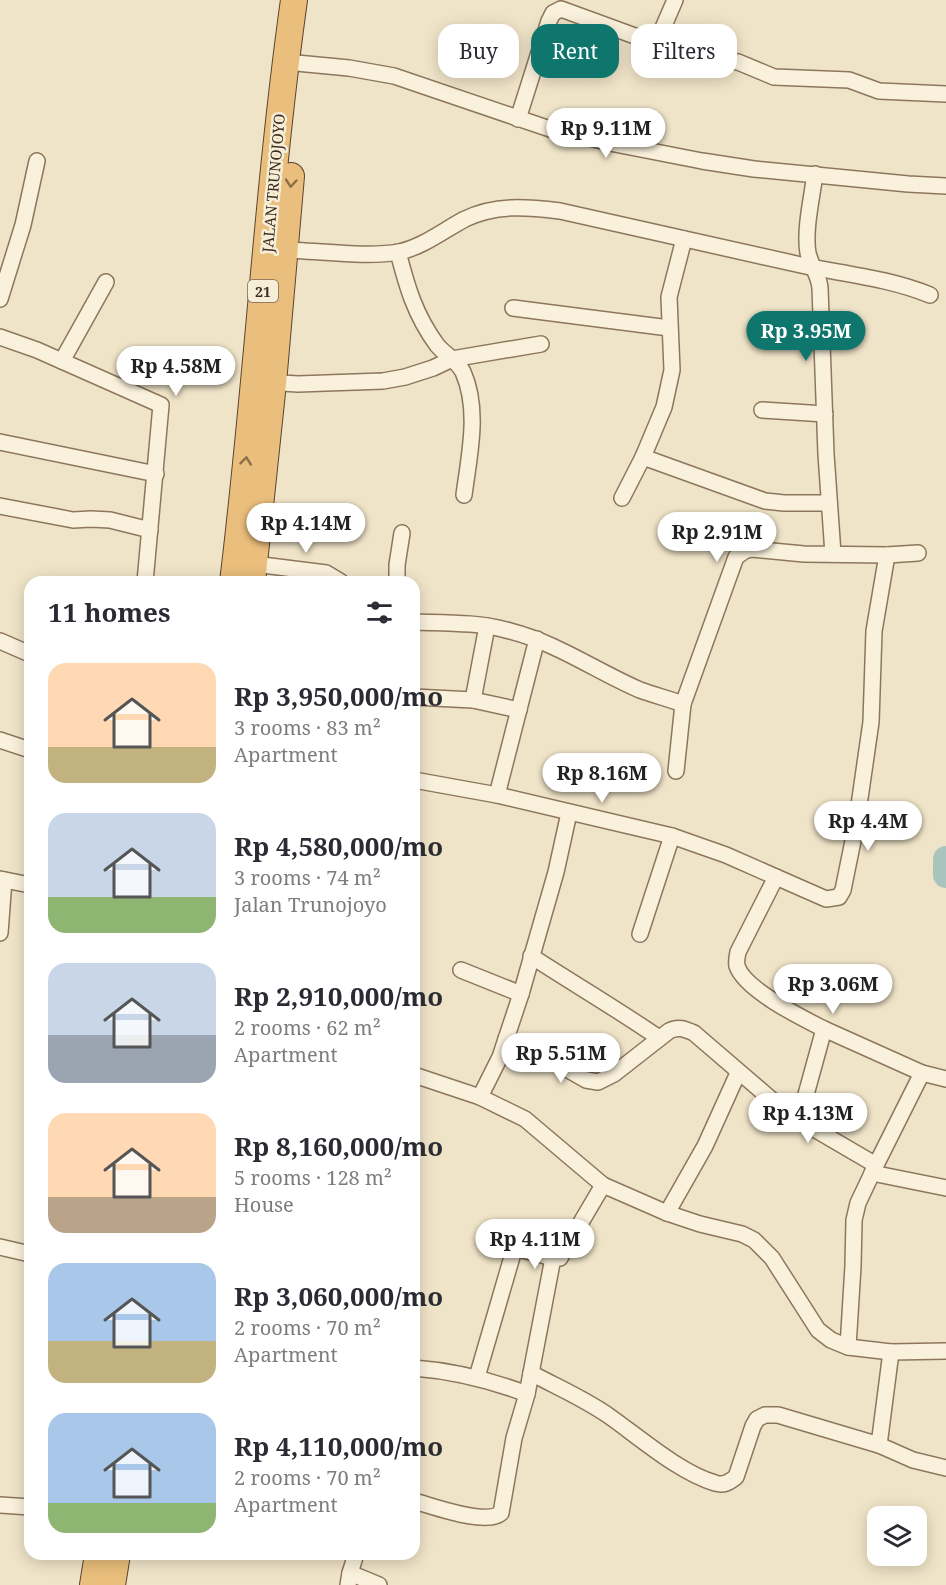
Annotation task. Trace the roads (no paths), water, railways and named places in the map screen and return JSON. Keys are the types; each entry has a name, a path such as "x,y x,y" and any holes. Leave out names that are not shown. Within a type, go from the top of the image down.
{"highway":[{"name":"JALAN TRUNOJOYO","path":"253,573 264,382 294,63 294,0"},
{"name":"JALAN TRUNOJOYO","path":"294,63 310,0"},
{"name":"JALAN TRUNOJOYO","path":"234,576 264,382"},
{"path":"93,1585 97,1560"},
{"path":"112,1585 116,1560"}],"street":[{"path":"665,24 675,0"},
{"path":"518,119 549,21 556,10 571,12 631,35"},
{"path":"737,62 774,77 849,80 879,91 946,94"},
{"path":"294,63 349,68 394,76 518,119 615,144 702,161 754,169 946,186"},
{"path":"0,299 23,225 37,161"},
{"path":"815,174 808,252 812,267 817,273 820,288 833,554"},
{"path":"276,250 398,252 436,237 465,219 485,211 520,207 560,211 812,267 878,279 904,285 930,295"},
{"path":"622,498 643,458 660,418 672,370 669,297 684,239"},
{"path":"398,252 414,308 437,345 463,373 472,414 464,495"},
{"path":"62,361 106,282"},
{"path":"513,308 669,328"},
{"path":"0,337 62,361 161,405 146,576"},
{"path":"264,382 341,384 383,381 433,369 452,359 541,344"},
{"path":"762,410 825,414"},
{"path":"0,442 156,474"},
{"path":"643,458 765,501 829,503"},
{"path":"0,506 73,520 110,520 150,530"},
{"path":"398,576 402,533"},
{"path":"676,771 684,704 739,554 746,550 764,549 804,554 918,553"},
{"path":"420,781 497,795 672,836 726,855 826,899 836,898 843,890 856,826 871,722 874,632 887,555"},
{"path":"253,573 326,573 331,576"},
{"path":"420,622 487,626 537,639 639,689 684,704"},
{"path":"473,700 487,626"},
{"path":"497,795 537,639"},
{"path":"0,641 24,651"},
{"path":"420,697 473,700 519,710"},
{"path":"0,740 24,748"},
{"path":"480,1097 500,1057 521,994 569,813"},
{"path":"640,934 672,836"},
{"path":"776,877 738,952 737,966 741,972 762,993 824,1029 922,1073 946,1079"},
{"path":"0,933 2,880 24,884"},
{"path":"531,956 659,1038"},
{"path":"461,970 521,994"},
{"path":"506,1039 537,1052 586,1080 598,1082 614,1074 673,1029 686,1029 694,1033 738,1073 799,1120 874,1169 946,1188"},
{"path":"799,1120 824,1029"},
{"path":"667,1213 705,1146 738,1073"},
{"path":"848,1347 854,1220 858,1203 922,1073"},
{"path":"420,1076 480,1097 525,1119 603,1185 667,1213 742,1234 754,1240 772,1258 818,1330 831,1340 848,1347 891,1352 946,1351"},
{"path":"477,1377 514,1250 519,1249 560,1258 603,1185"},
{"path":"0,1247 24,1253"},
{"path":"420,1502 478,1517 500,1515 503,1510 514,1438 527,1394 554,1258"},
{"path":"879,1445 891,1352"},
{"path":"420,1369 477,1377 527,1394"},
{"path":"531,1373 606,1414 692,1473 715,1483 724,1484 736,1477 753,1426 757,1419 765,1415 778,1415 879,1445 913,1460 946,1468"},
{"path":"0,1504 24,1506"},
{"path":"354,1560 349,1579 379,1585"}],"waterway":[{"path":"946,859 946,875"}]}
